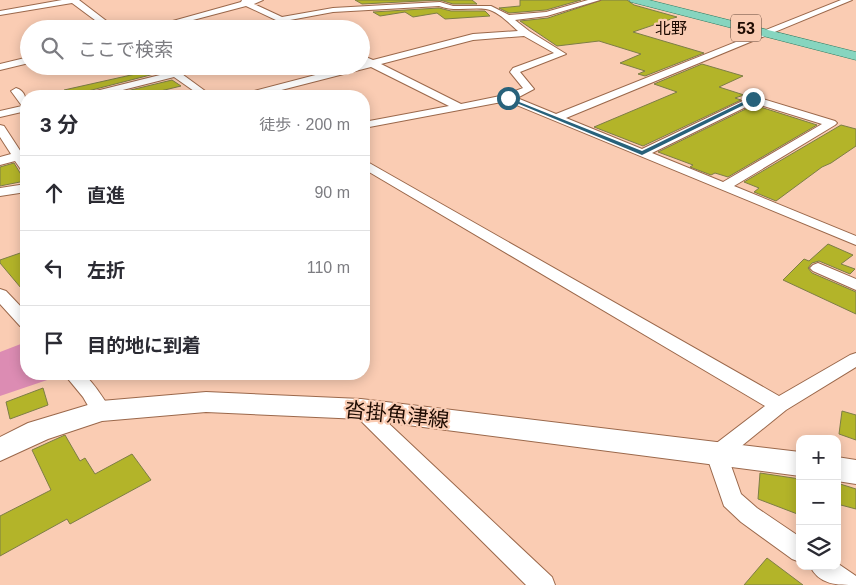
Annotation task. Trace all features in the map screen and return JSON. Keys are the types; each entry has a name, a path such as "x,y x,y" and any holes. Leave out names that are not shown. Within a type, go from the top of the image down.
{"main road":[{"name":"53","path":"635,0 856,56"},
{"name":"沓掛魚津線","path":"0,450 38,431 101,411 206,402 361,409 796,464"},
{"path":"841,470 856,472"}],"street":[{"path":"0,13 74,0 101,20"},
{"path":"181,20 244,2 259,0"},
{"path":"508,18 547,14 596,0"},
{"path":"556,118 848,0"},
{"path":"824,1 856,8"},
{"path":"244,2 282,19 333,10 397,4 440,4 452,8 492,8 526,33 561,54 516,70 515,72 529,89 508,98 370,123"},
{"path":"372,64 473,37 526,33"},
{"path":"0,68 20,62"},
{"path":"372,64 460,107"},
{"path":"112,90 172,75"},
{"path":"177,75 196,90"},
{"path":"270,90 329,75"},
{"path":"16,91 20,96"},
{"path":"508,98 856,240"},
{"path":"642,153 753,99 831,123 724,186"},
{"path":"0,114 20,109"},
{"path":"0,128 20,153"},
{"path":"0,161 20,156"},
{"path":"370,167 779,406"},
{"path":"0,192 20,189"},
{"path":"818,268 856,285"},
{"path":"0,294 20,316"},
{"path":"796,548 749,515 732,499 717,454 779,406 856,359"},
{"path":"79,380 90,392 101,411"},
{"path":"361,409 543,585"},
{"path":"828,570 849,585"}],"shaded area":[{"path":"20,344 20,380 47,380 0,396 0,352"}],"building":[{"path":"355,0 440,0 362,4"},
{"path":"440,0 472,0 477,4 453,4"},
{"path":"520,0 581,0 546,10 509,13 499,8 520,6"},
{"path":"602,0 627,0 634,5 677,17 633,32 704,53 645,76 638,74 645,71 620,63 641,54 599,41 557,46 520,21 548,18"},
{"path":"439,8 451,11 485,11 490,16 445,19 437,13 413,17 405,12 380,16 373,12"},
{"path":"702,64 743,76 719,87 744,95 735,98 741,100 643,146 594,127 677,92 654,84"},
{"path":"131,75 150,75 92,90 64,90"},
{"path":"172,80 181,86 165,90 131,90"},
{"path":"754,105 817,125 728,177 715,173 711,175 690,167 693,165 658,152"},
{"path":"841,125 856,129 856,146 822,167 776,201 754,192 759,188 744,182"},
{"path":"14,163 20,173 20,182 0,186 0,167"},
{"path":"828,244 853,255 841,264 855,269 850,274 819,261 812,263 808,268 812,273 856,292 856,314 783,280 804,259 809,261"},
{"path":"20,253 20,287 0,263 0,260"},
{"path":"43,388 48,405 10,419 6,402"},
{"path":"842,411 856,415 856,440 839,434"},
{"path":"65,435 80,461 85,458 95,474 132,454 151,480 70,524 67,519 0,556 0,516 51,490 32,450"},
{"path":"760,473 796,478 796,513 758,499"},
{"path":"841,484 856,489 856,509 841,505"},
{"path":"767,558 803,585 744,585"}],"district":[{"name":"北野","path":"671,28"}],"route":[{"path":"508,98 642,153 753,99"}]}
